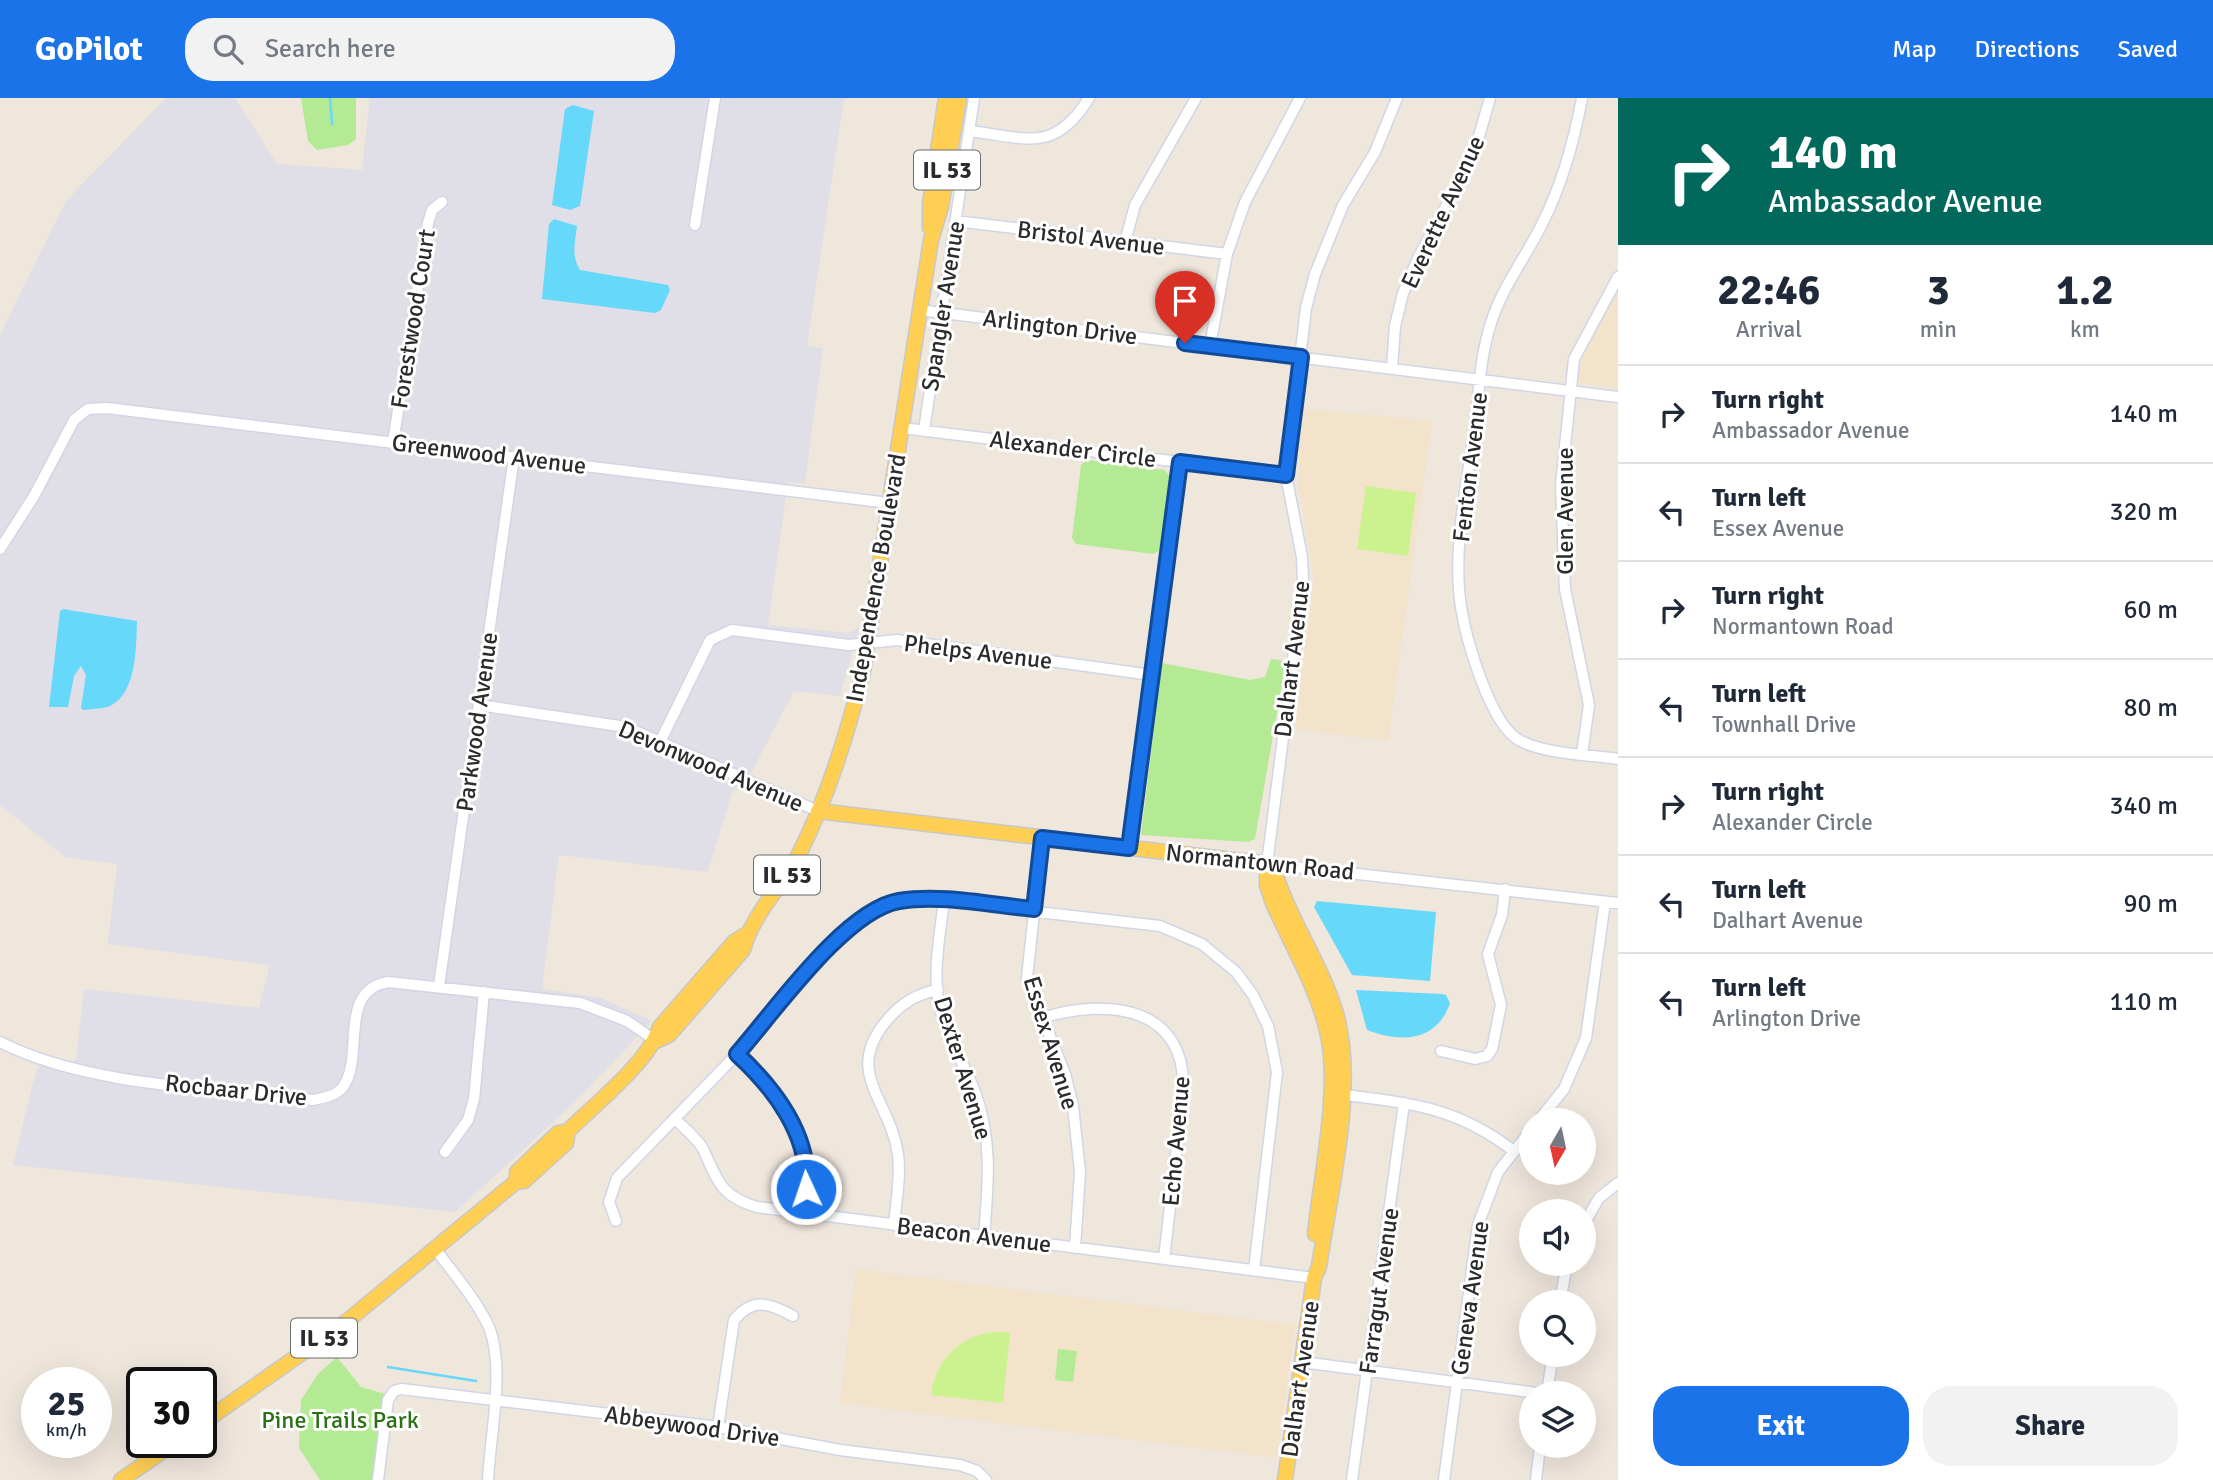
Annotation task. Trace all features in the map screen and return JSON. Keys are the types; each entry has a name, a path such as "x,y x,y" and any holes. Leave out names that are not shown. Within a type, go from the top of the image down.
{"main road":[{"name":"Independence Boulevard","path":"217,1413 346,1322 517,1181 517,1172 558,1133 568,1131 656,1041 660,1027 734,942 747,934 789,871 818,811 852,714 868,642 930,240 930,204 946,98"},
{"name":"Independence Boulevard","path":"930,240 942,207 959,98"},
{"name":"Normantown Road","path":"818,811 1267,864"},
{"name":"Dalhart Avenue","path":"1267,864 1267,885 1273,903 1320,1007 1328,1032 1338,1094 1311,1265 1314,1279 1285,1480"},
{"path":"121,1480 153,1458"}],"street":[{"path":"695,225 715,98"},
{"name":"Spangler Avenue","path":"924,430 974,98"},
{"path":"970,131 1031,138 1050,137 1066,128 1089,98"},
{"path":"1125,242 1135,205 1196,98"},
{"path":"1210,346 1227,254 1245,202 1300,98"},
{"name":"Dalhart Avenue","path":"1267,864 1303,580 1302,557 1286,475 1306,308 1315,274 1343,205 1376,152 1397,98"},
{"name":"Everette Avenue","path":"1392,368 1395,326 1403,293 1419,256 1473,157 1490,98"},
{"name":"Fenton Avenue","path":"1582,98 1564,168 1550,206 1491,320 1481,380 1459,567 1461,606 1469,643 1488,694 1503,724 1518,740 1618,759"},
{"name":"Forestwood Court","path":"393,442 428,223 432,210 442,202"},
{"name":"Bristol Avenue","path":"956,221 1227,254"},
{"name":"Glen Avenue","path":"1581,754 1589,705 1565,589 1560,520 1574,359 1618,278"},
{"name":"Arlington Drive","path":"919,310 1618,397"},
{"name":"Greenwood Avenue","path":"0,549 34,496 74,419 88,409 107,408 889,503"},
{"name":"Alexander Circle","path":"902,428 1286,475"},
{"name":"Parkwood Avenue","path":"439,986 514,457"},
{"path":"1129,848 1180,462"},
{"name":"Phelps Avenue","path":"660,742 704,650 716,636 732,630 849,645 897,640 1152,674"},
{"name":"Devonwood Avenue","path":"479,705 606,722 660,742 818,811"},
{"name":"Essex Avenue","path":"1042,838 1027,978 1065,1074 1078,1135 1080,1172 1075,1248"},
{"name":"Normantown Road","path":"1267,864 1618,903"},
{"path":"1441,1051 1475,1059 1487,1056 1492,1049 1501,1005 1488,954 1502,915 1505,889"},
{"path":"616,1221 609,1202 617,1178 676,1120 852,924 875,909 897,901 944,900 1147,923 1172,930 1214,952 1254,995 1271,1034 1277,1084 1254,1270"},
{"name":"Dexter Avenue","path":"944,900 938,990 941,1013 975,1092 986,1132 990,1164 984,1236"},
{"path":"1549,1108 1564,1089 1586,1038 1605,902"},
{"name":"Rocbaar Drive","path":"0,1042 48,1062 101,1075 313,1100 328,1097 342,1087 348,1073 357,1009 364,995 379,984 388,982 439,986"},
{"path":"439,986 580,1003 603,1009 627,1020 656,1041"},
{"path":"894,1225 898,1155 867,1066 869,1050 871,1040 902,1004 916,995 938,990"},
{"path":"445,1152 468,1120 474,1099 484,992"},
{"name":"Echo Avenue","path":"1042,1018 1083,1007 1135,1013 1159,1025 1179,1050 1185,1070 1164,1259"},
{"path":"737,1054 775,1093 804,1155 808,1172 804,1214"},
{"path":"1338,1094 1448,1111 1468,1119 1514,1150"},
{"name":"Farragut Avenue","path":"1352,1480 1404,1103"},
{"name":"Beacon Avenue","path":"676,1120 702,1147 712,1174 723,1190 739,1202 804,1214 1314,1279"},
{"name":"Geneva Avenue","path":"1444,1480 1478,1225 1498,1172 1519,1144"},
{"path":"1596,1203 1618,1183"},
{"path":"436,1250 488,1326 495,1347 495,1399 489,1439 488,1480"},
{"path":"718,1427 734,1320 744,1308 758,1304 775,1306 793,1316"},
{"path":"1302,1362 1519,1391"},
{"name":"Abbeywood Drive","path":"378,1480 388,1400 394,1391 401,1389 718,1427 840,1450 960,1465 977,1471 986,1480"},
{"path":"1536,1480 1539,1458"}],"shaded area":[{"path":"166,98 235,98 277,164 362,170 370,98 844,98 807,346 823,348 805,483 788,482 768,625 849,633 859,627 840,696 794,691 752,771 732,792 708,872 559,855 542,989 601,998 652,1021 573,1104 455,1212 13,1165 34,1078 44,1053 70,1062 76,1060 84,989 259,1008 270,965 108,944 117,864 65,857 0,805 0,335 66,201"},
{"path":"1618,290 1618,388 1578,383 1582,355 1588,338"},
{"path":"1303,409 1432,421 1388,741 1295,729 1314,579 1298,481"},
{"path":"856,1269 1295,1325 1277,1458 840,1403"}],"green space":[{"path":"301,98 356,98 356,139 348,145 317,150 308,141"},
{"path":"1087,460 1164,470 1170,476 1161,550 1153,554 1076,544 1072,538 1081,465"},
{"path":"1366,486 1416,493 1408,556 1357,549"},
{"path":"1271,659 1286,661 1255,839 1248,842 1141,835 1162,663 1250,680 1265,677"},
{"path":"993,1332 1010,1332 1003,1403 931,1395 938,1371 951,1352 970,1339"},
{"path":"1058,1349 1077,1351 1073,1382 1055,1380"},
{"name":"Pine Trails Park","path":"337,1357 361,1387 385,1394 372,1480 320,1480 299,1448 301,1400 318,1374"}],"water":[{"path":"573,105 594,111 580,206 570,210 552,205 565,109"},
{"path":"554,219 577,226 575,254 580,270 668,285 670,290 661,310 655,313 542,299 549,224"},
{"path":"63,609 137,621 135,656 130,680 119,700 110,706 83,710 81,708 86,675 81,666 74,676 68,707 49,707 60,611"},
{"path":"1317,901 1436,912 1430,981 1352,975 1314,907"},
{"path":"1356,990 1442,994 1446,995 1450,1003 1444,1016 1427,1032 1416,1036 1392,1037 1367,1030"}],"waterway":[{"path":"330,98 332,124"},
{"path":"388,1367 476,1381"}],"route":[{"path":"806,1189 808,1166 786,1114 775,1093 737,1054 839,937 852,924 875,909 897,901 925,898 1034,909 1042,838 1129,848 1180,462 1286,475 1301,357 1185,343"}]}
